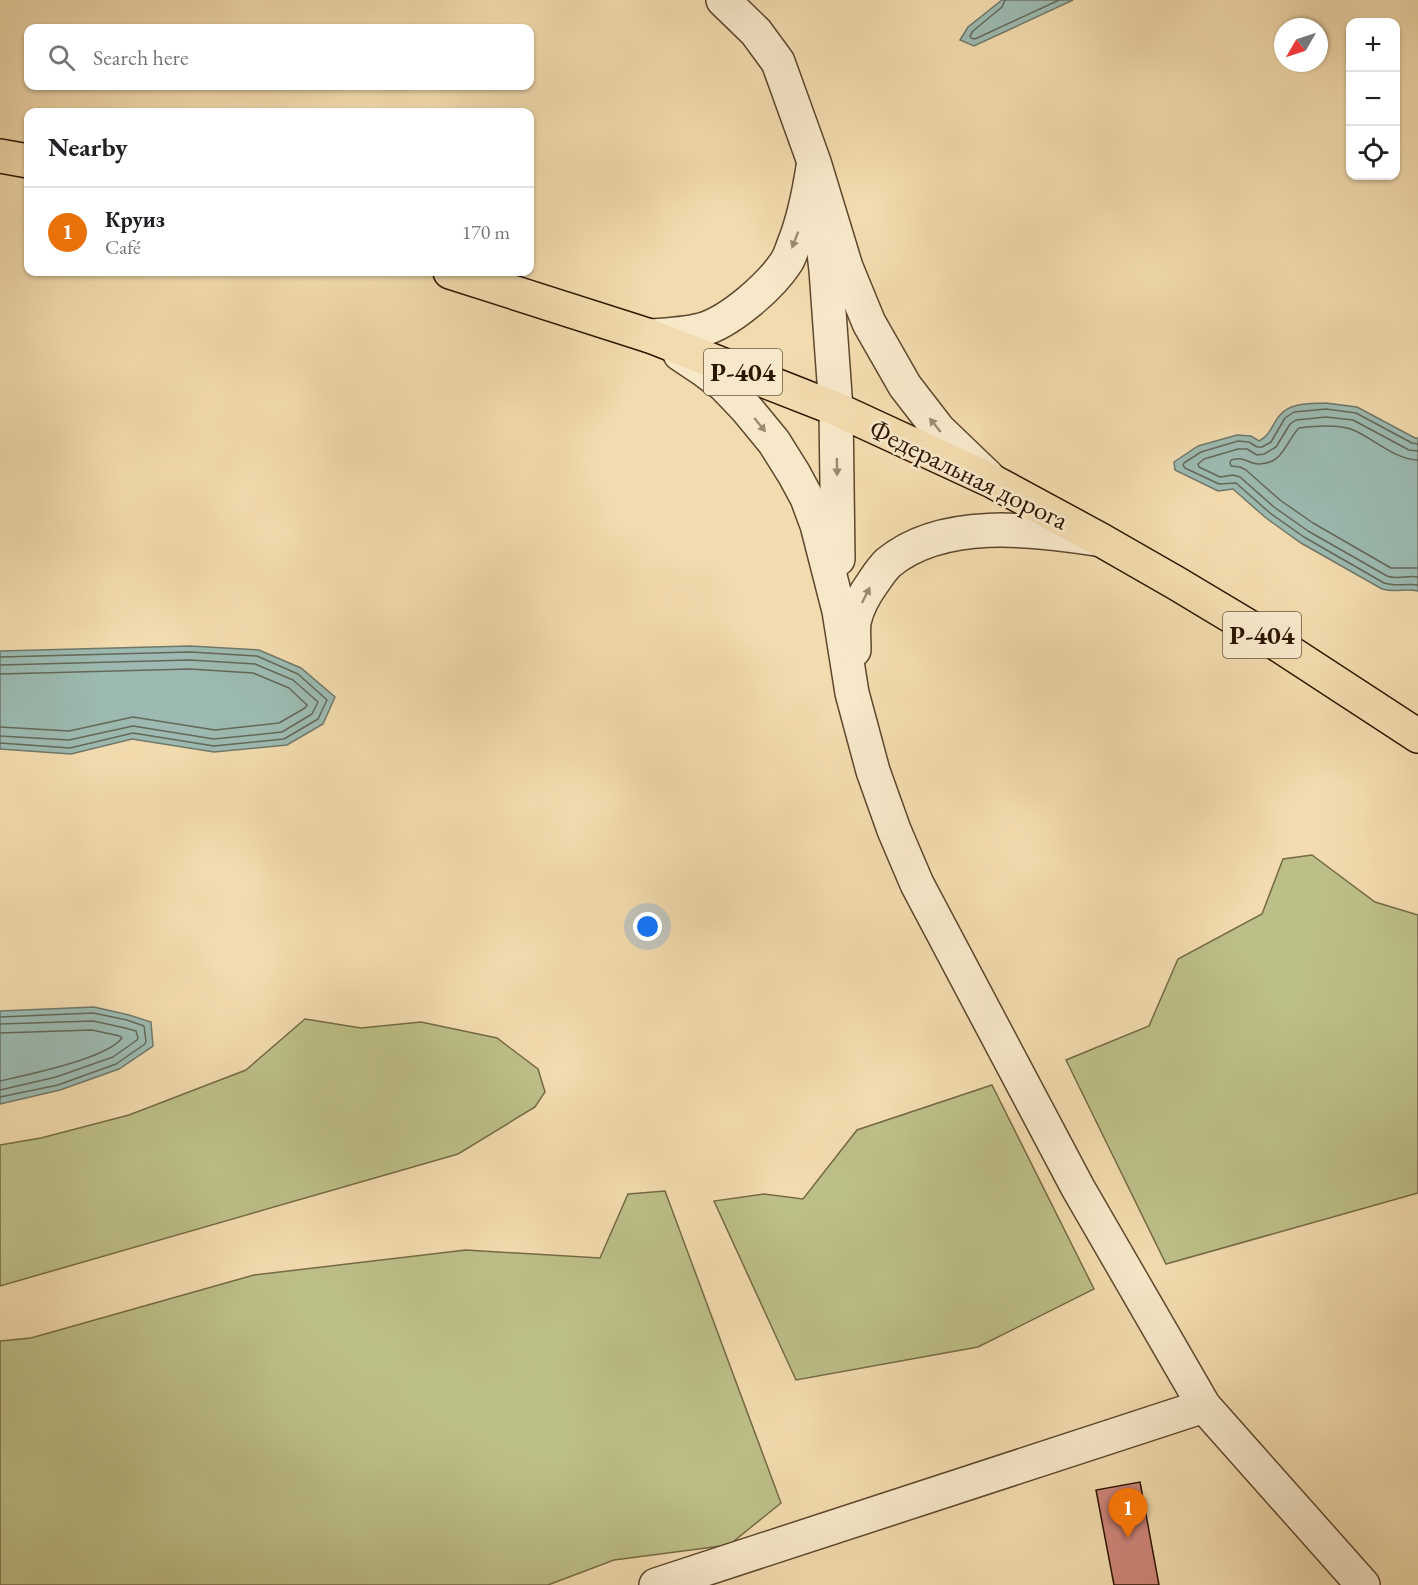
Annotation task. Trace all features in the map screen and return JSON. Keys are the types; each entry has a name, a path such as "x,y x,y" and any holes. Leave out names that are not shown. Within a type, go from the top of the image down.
{"highway":[{"path":"0,156 24,160"},
{"name":"Р-404","path":"462,276 650,336 836,409"},
{"name":"Федеральная дорога","path":"836,409 992,481 1101,540"},
{"name":"Р-404","path":"1101,540 1271,640 1418,736"}],"street":[{"path":"723,0 756,32 778,62"},
{"path":"756,0 814,162 846,267 869,323 905,386 939,430 992,481"},
{"path":"650,336 702,330 717,324 739,310 766,286 787,261 800,229 814,162"},
{"path":"814,162 826,270 836,409 838,611"},
{"path":"650,336 704,370 724,386 774,442 794,474 818,525 838,611 852,693 873,771 894,830 917,884 1078,1188 1204,1406 1363,1585"},
{"path":"852,693 854,622 866,591 887,564 919,544 960,533 1010,529 1101,540"},
{"path":"656,1585 1204,1406"}],"green space":[{"path":"1312,855 1375,902 1418,915 1418,1193 1166,1264 1066,1060 1149,1026 1178,959 1262,914 1283,859"},
{"path":"305,1019 361,1028 421,1022 497,1038 538,1069 545,1092 535,1107 458,1154 0,1286 0,1145 41,1138 129,1115 246,1070"},
{"path":"992,1085 1094,1289 978,1347 796,1380 714,1201 764,1194 803,1199 857,1130"},
{"path":"665,1191 781,1503 729,1545 614,1560 548,1585 0,1585 0,1341 31,1338 254,1275 466,1250 600,1258 628,1194"}],"water":[{"path":"1002,0 1073,0 974,46 960,40 968,27"},
{"path":"1326,403 1357,407 1418,438 1418,591 1382,589 1301,543 1266,518 1233,489 1218,491 1175,470 1174,462 1198,446 1237,435 1251,436 1259,441 1269,433 1280,415 1290,408 1302,404"},
{"path":"190,646 259,650 301,668 335,697 323,724 287,745 214,752 132,739 71,754 0,749 0,651"},
{"path":"94,1007 151,1022 153,1046 119,1069 60,1090 0,1104 0,1011"}],"building":[{"path":"1140,1482 1159,1585 1114,1585 1096,1490"}],"place":[{"name":"Круиз","path":"1128,1538"}]}
